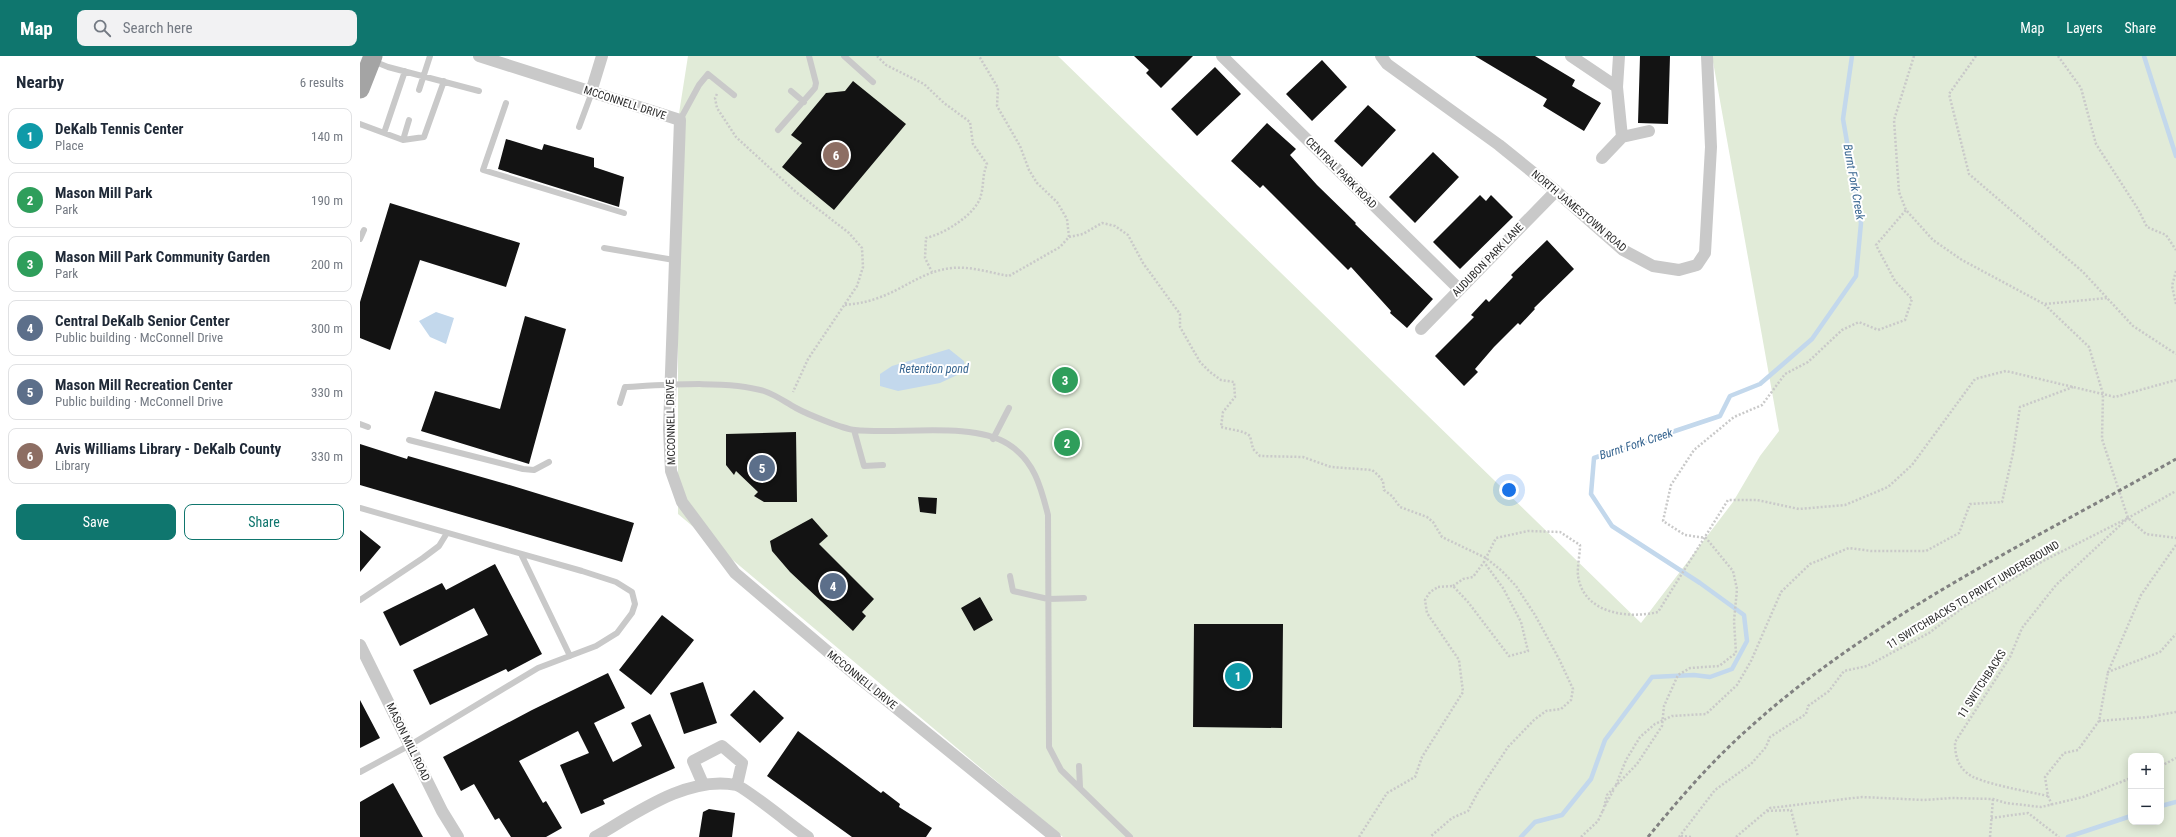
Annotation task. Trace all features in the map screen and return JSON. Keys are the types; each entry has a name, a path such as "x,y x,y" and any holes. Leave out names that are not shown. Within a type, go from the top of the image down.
{"main road":[{"path":"360,89 373,58"}],"street":[{"name":"MCCONNELL DRIVE","path":"479,56 680,120 669,429 671,471 682,502 735,573 853,673 1055,837"},
{"path":"591,92 602,56"},
{"name":"CENTRAL PARK ROAD","path":"1222,56 1460,289"},
{"name":"NORTH JAMESTOWN ROAD","path":"1381,56 1387,64 1499,145 1556,191 1623,250 1653,266 1679,270 1697,265 1706,253 1710,199 1711,147 1707,56"},
{"path":"1571,56 1617,87"},
{"path":"1619,56 1617,87 1622,137"},
{"path":"1602,158 1622,137 1649,131"},
{"name":"AUDUBON PARK LANE","path":"1421,329 1556,191"},
{"name":"MASON MILL ROAD","path":"360,645 442,811 458,837"},
{"path":"703,784 693,761 722,746 742,763 737,785"},
{"path":"595,837 677,792 703,784 737,785 808,837"}],"lane":[{"path":"419,90 422,76 430,56"},
{"path":"778,130 815,88 816,83 809,56"},
{"path":"844,56 872,82"},
{"path":"373,58 405,71 480,92"},
{"path":"384,132 405,71"},
{"path":"680,120 699,85 708,74 734,95"},
{"path":"360,124 403,140 424,137 444,81"},
{"path":"791,91 804,102"},
{"path":"579,127 591,92"},
{"path":"506,103 483,170 624,213"},
{"path":"403,140 409,120"},
{"path":"360,239 364,230"},
{"path":"604,248 674,260"},
{"path":"620,403 625,387 670,385 743,386 763,391 778,397 796,409 854,430 973,432 1008,443 1030,464 1040,485 1048,515 1049,747 1061,770 1130,837"},
{"path":"994,439 1009,408"},
{"path":"360,424 368,427"},
{"path":"854,430 864,466 883,466"},
{"path":"409,440 523,469 534,470 549,462"},
{"path":"360,508 609,580 632,592 635,604 632,613 617,633 596,646 538,668 410,745 360,772"},
{"path":"360,600 439,546 447,533"},
{"path":"520,554 570,656"},
{"path":"1010,576 1012,591 1048,599 1084,598"},
{"path":"1079,766 1080,787"}],"path":[{"path":"877,56 886,65 924,84 944,103 970,122 973,132 973,144 987,164 982,175 981,195 974,208 945,231 926,238 925,258 932,272"},
{"path":"979,56 998,88 997,106 1020,146 1029,170 1037,183 1057,202 1067,219 1069,237"},
{"path":"1914,56 1894,120 1899,192 1906,210 1933,240 1962,260 2044,304 2089,347 2103,394 2102,439 2128,518 2146,534 2176,538"},
{"path":"1976,56 1949,94 1970,174 2083,272 2133,326 2176,354"},
{"path":"2058,56 2081,88 2096,144 2138,209 2146,227 2166,235 2176,250"},
{"path":"720,84 715,98 717,108 736,137 796,192 849,233 862,248 863,267 857,286 808,359 793,392"},
{"path":"1616,786 1637,764 1662,726 1664,706 1678,675 1690,668 1719,666 1736,653 1734,620 1737,589 1733,571 1706,538 1685,535 1663,522 1671,485 1694,450 1734,417 1762,405 1785,374 1808,362 1842,330 1859,322 1878,330 1905,320 1912,299 1895,282 1876,245 1906,210"},
{"path":"845,305 864,303 879,298 914,279 932,272 952,268 973,269 1009,276 1060,247 1069,237 1082,234 1102,223 1115,226 1128,235 1143,263 1180,314 1180,327 1200,362 1221,380 1234,382 1235,397 1223,412 1221,427 1234,432 1245,432 1250,436 1253,449 1260,456 1303,457 1331,467 1372,470 1383,481 1384,490 1392,496 1400,507 1427,517 1433,522 1442,537 1486,558 1502,571 1516,586 1559,658 1574,690 1571,700 1561,709 1546,712 1534,720 1508,748 1478,792 1468,811 1452,818 1430,837"},
{"path":"2176,271 2172,286 2176,304"},
{"path":"2044,304 2107,298"},
{"path":"1359,836 1387,793 1415,777 1422,757 1463,692 1459,660 1427,613 1425,600 1430,592 1438,587 1453,586 1463,579 1473,577 1484,562 1496,538 1528,531 1560,532 1580,545 1578,576 1587,598 1610,612 1642,616 1658,612 1728,500 1757,500 1799,508 1845,506 1888,487 1912,465 1974,379 2006,372 2115,397 2176,380"},
{"path":"1579,837 1598,821 1616,786 1626,760 1640,737 1655,724 1672,716 1706,714 1737,685 1751,661 1781,592 1810,564 1849,548 1871,551 1926,551 1959,533 1970,504 2002,502 2014,453 2020,407 2073,387"},
{"name":"11 SWITCHBACKS","path":"2048,796 1988,781 1967,774 1955,756 1955,742 2010,657 2022,628 2056,585 2128,518 2176,491"},
{"name":"11 SWITCHBACKS TO PRIVET UNDERGROUND","path":"1680,836 1715,790 1751,764 1766,747 1770,737 1806,714 1808,706 1829,691 1844,671 1867,666 1929,633 1961,609 2043,561 2128,518"},
{"path":"2052,805 2048,796 2045,777 2064,753 2078,750 2099,721 2108,672 2141,595 2176,545"},
{"path":"1453,586 1468,602 1509,656 1528,651 1522,622 1503,588 1484,562"},
{"path":"2108,672 2160,652 2176,634"},
{"path":"2099,721 2148,717 2176,712"},
{"path":"2164,764 2176,758"},
{"path":"1736,837 1770,808 1862,797 1924,800 1952,798 1993,799 2006,804 2041,807 2084,797 2128,779"},
{"path":"1990,837 1993,799"},
{"path":"1766,811 1791,810 1798,837"},
{"path":"1992,818 2028,813 2059,837"},
{"path":"1680,836 1692,837"}],"green space":[{"path":"688,56 1058,56 1641,623 1733,502 1760,456 1779,431 1712,56 2176,56 2176,837 1063,837 678,514 678,120"}],"water":[{"path":"436,312 454,318 446,344 430,337 419,321"},
{"name":"Retention pond","path":"949,349 964,361 966,371 940,383 898,391 880,386 880,374 892,366"}],"building":[{"path":"1134,56 1193,56 1161,88 1146,73 1149,70"},
{"path":"1475,56 1535,56 1575,80 1572,86 1601,103 1584,131 1543,106 1547,99"},
{"path":"1640,56 1670,56 1668,124 1638,123"},
{"path":"1322,60 1347,87 1312,121 1286,94"},
{"path":"1215,67 1241,94 1197,136 1171,109"},
{"path":"853,81 906,124 834,210 782,167 802,143 791,135 826,93 845,91"},
{"path":"1368,105 1396,130 1362,167 1334,141"},
{"path":"1267,123 1296,149 1290,155 1317,185 1433,299 1407,328 1390,313 1391,311 1351,267 1348,270 1263,185 1260,188 1231,161"},
{"path":"506,139 542,150 544,144 594,158 594,167 624,177 619,207 498,169"},
{"path":"1433,152 1459,177 1415,223 1389,197"},
{"path":"1480,195 1486,201 1491,195 1513,217 1460,269 1433,242"},
{"path":"390,203 520,243 506,287 420,260 390,350 360,338 360,302"},
{"path":"1547,240 1574,269 1534,308 1535,309 1520,325 1518,323 1494,347 1475,369 1478,372 1464,386 1435,356 1474,317 1471,315 1486,299 1489,302 1513,277 1511,275"},
{"path":"525,316 566,329 529,464 421,431 435,391 500,409"},
{"path":"796,432 797,502 764,502 754,496 758,492 736,471 734,475 726,465 726,434"},
{"path":"360,444 407,459 408,456 506,484 634,523 622,562 360,485"},
{"path":"918,497 937,498 936,514 920,512"},
{"path":"812,518 828,536 819,544 874,599 862,612 866,616 853,631 790,572 772,551 770,541"},
{"path":"360,530 381,547 360,572"},
{"path":"495,564 542,654 508,672 506,669 430,705 413,670 488,635 474,608 400,646 383,612 442,583 446,590"},
{"path":"980,597 993,620 974,631 961,608"},
{"path":"662,615 694,640 651,695 619,670"},
{"path":"1194,624 1283,624 1282,728 1193,727"},
{"path":"608,673 625,708 594,723 613,762 642,746 631,723 650,714 675,768 603,800 605,804 581,814 560,765 589,753 578,731 519,761 543,803 546,801 562,828 546,837 511,837 499,818 495,820 474,784 461,791 443,757 532,710"},
{"path":"703,682 717,723 684,734 670,693"},
{"path":"754,690 784,718 760,743 730,715"},
{"path":"360,700 380,738 360,748"},
{"path":"798,731 881,793 883,791 900,804 899,807 932,828 926,837 852,837 767,776"},
{"path":"393,783 423,837 360,837 360,802"},
{"path":"709,809 735,813 732,837 699,837 703,812"}],"waterway":[{"name":"Burnt Fork Creek","path":"1521,837 1535,822 1562,815 1591,779 1605,740 1652,677 1694,675 1710,677 1732,669 1747,641 1744,615 1700,583 1612,526 1591,494 1594,458 1720,416 1730,396 1760,384 1812,339 1856,276 1861,223 1843,119 1852,56"},
{"name":"Burnt Fork Creek","path":"2144,56 2176,156"},
{"path":"2164,805 2176,802"},
{"path":"2068,837 2128,817"}],"railway":[{"path":"1648,837 1721,754 1797,688 1848,650 1900,615 1954,582 2176,459"}],"place":[{"name":"Avis Williams Library - DeKalb County","path":"836,155"},
{"name":"Mason Mill Park Community Garden","path":"1065,380"},
{"name":"Mason Mill Park","path":"1067,443"},
{"name":"Mason Mill Recreation Center","path":"762,468"},
{"name":"Central DeKalb Senior Center","path":"833,586"},
{"name":"DeKalb Tennis Center","path":"1238,676"}]}
